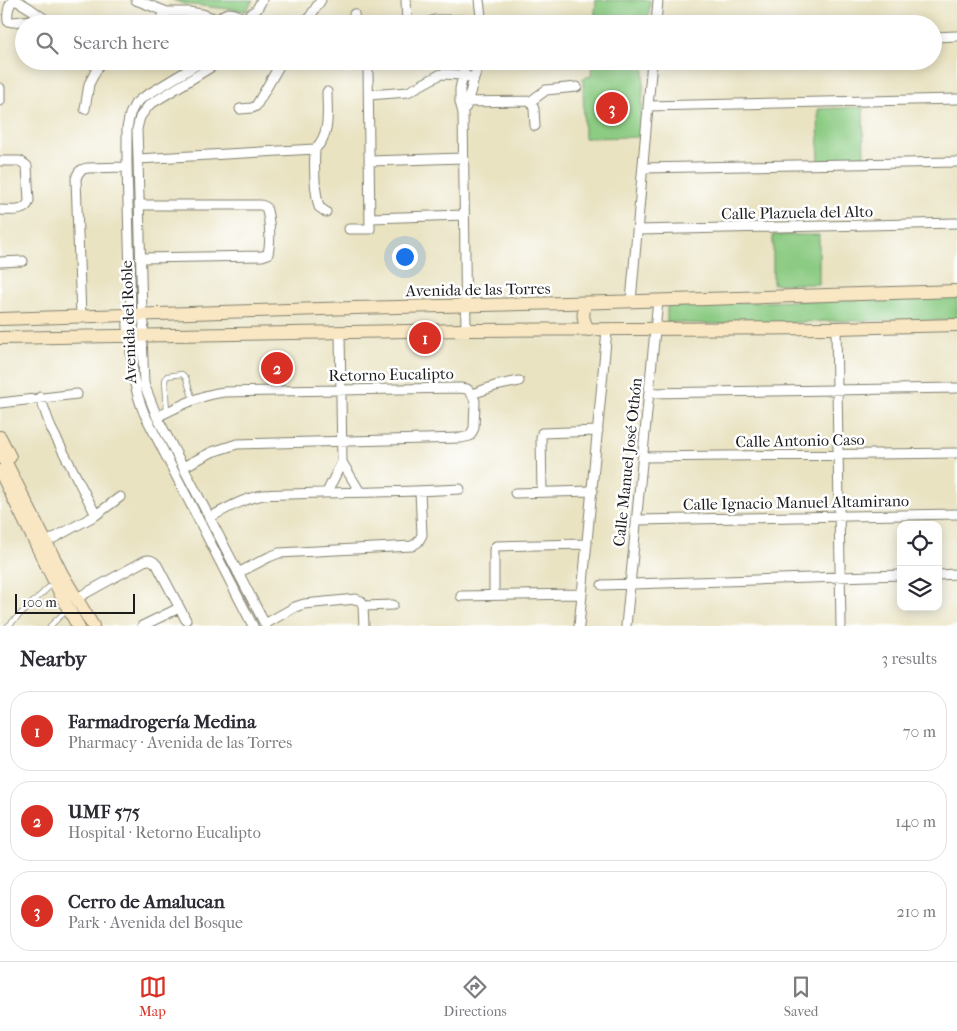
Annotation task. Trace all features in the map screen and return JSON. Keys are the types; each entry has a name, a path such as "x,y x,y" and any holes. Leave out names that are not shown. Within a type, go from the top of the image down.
{"street":[{"path":"15,22 8,21 10,4 13,0 36,15"},
{"path":"136,0 167,12 189,12 204,15"},
{"path":"250,15 262,0"},
{"path":"311,15 321,0"},
{"path":"406,0 406,15"},
{"path":"657,15 658,0"},
{"path":"942,37 957,36"},
{"path":"85,109 89,84 96,70"},
{"name":"Avenida del Roble","path":"188,70 135,104 130,114 127,128 127,167 136,314 144,324 136,336 133,379 144,413 253,626"},
{"name":"Avenida del Roble","path":"206,70 149,105 140,117 137,129 140,258 136,314 127,325 136,336 144,384 157,417 265,625"},
{"path":"240,109 256,106 276,70"},
{"path":"349,229 370,229 368,70"},
{"path":"369,95 402,94 441,74 455,70"},
{"path":"465,70 463,158 466,330"},
{"path":"466,70 469,77 476,70"},
{"path":"464,102 477,70"},
{"path":"631,301 651,70"},
{"path":"464,102 531,101 546,90 577,87"},
{"path":"0,88 0,101"},
{"path":"138,159 315,149 322,142 327,131 327,92"},
{"path":"648,106 957,99"},
{"path":"531,101 534,109 535,126"},
{"path":"315,149 316,198 319,207 326,212"},
{"path":"370,161 463,158"},
{"path":"0,161 24,162 28,170 28,205 20,209 0,210"},
{"path":"643,168 957,162"},
{"path":"81,316 77,173 82,169 88,168 127,167"},
{"path":"139,205 266,207 269,231 268,254 262,256 140,258"},
{"path":"370,218 464,215"},
{"name":"Calle Plazuela del Alto","path":"638,230 957,223"},
{"path":"0,262 23,261"},
{"name":"Avenida de las Torres","path":"0,319 586,303 957,290"},
{"name":"Calle Manuel José Othón","path":"626,626 658,300"},
{"path":"586,303 583,318 589,330"},
{"path":"0,338 466,330 655,330 957,325"},
{"path":"836,328 842,626"},
{"path":"579,626 607,330"},
{"path":"327,492 342,462 340,332"},
{"path":"472,394 495,386 519,381"},
{"name":"Retorno Eucalipto","path":"157,417 193,400 224,392 460,388 467,389 472,394 475,402 474,428 470,436 461,438 238,444 212,452 183,467"},
{"path":"649,393 957,388"},
{"path":"0,403 77,394"},
{"path":"40,397 51,428 96,515"},
{"path":"542,492 542,433 598,432"},
{"path":"0,437 66,567 70,599 78,626"},
{"path":"0,451 56,579"},
{"name":"Calle Antonio Caso","path":"643,457 957,452"},
{"path":"342,462 360,492"},
{"path":"0,471 56,579"},
{"path":"0,486 56,579 93,626"},
{"path":"209,518 250,498 263,495 327,492 420,492 460,489"},
{"path":"515,493 593,491"},
{"path":"238,573 279,553 403,548 412,546 418,542 422,535 420,492"},
{"path":"52,539 96,515 120,497"},
{"name":"Calle Ignacio Manuel Altamirano","path":"636,520 957,514"},
{"path":"494,595 494,550 496,546 587,544"},
{"path":"70,599 149,559 154,560 186,620"},
{"path":"942,575 957,574"},
{"path":"602,585 897,575"},
{"path":"461,596 582,594"},
{"path":"265,625 295,607 304,604 356,599 361,601 363,606 364,626"},
{"path":"363,606 393,605"},
{"path":"142,626 179,608"}],"lane":[{"path":"167,412 165,380 167,376 182,374 186,378 193,400"},
{"path":"8,626 56,579"},
{"path":"50,626 70,599"}],"green space":[{"path":"173,0 253,0 246,11 184,4"},
{"path":"596,0 650,0 649,15 595,15"},
{"path":"591,70 644,70 640,137 584,138 583,78 591,76"},
{"path":"863,107 864,159 819,162 818,109"},
{"path":"773,235 819,235 819,284 773,284"},
{"path":"957,296 957,320 729,324 667,322 667,305"}],"place":[{"name":"Cerro de Amalucan","path":"612,108"},
{"name":"Farmadrogería Medina","path":"425,338"},
{"name":"UMF 575","path":"277,368"}]}
